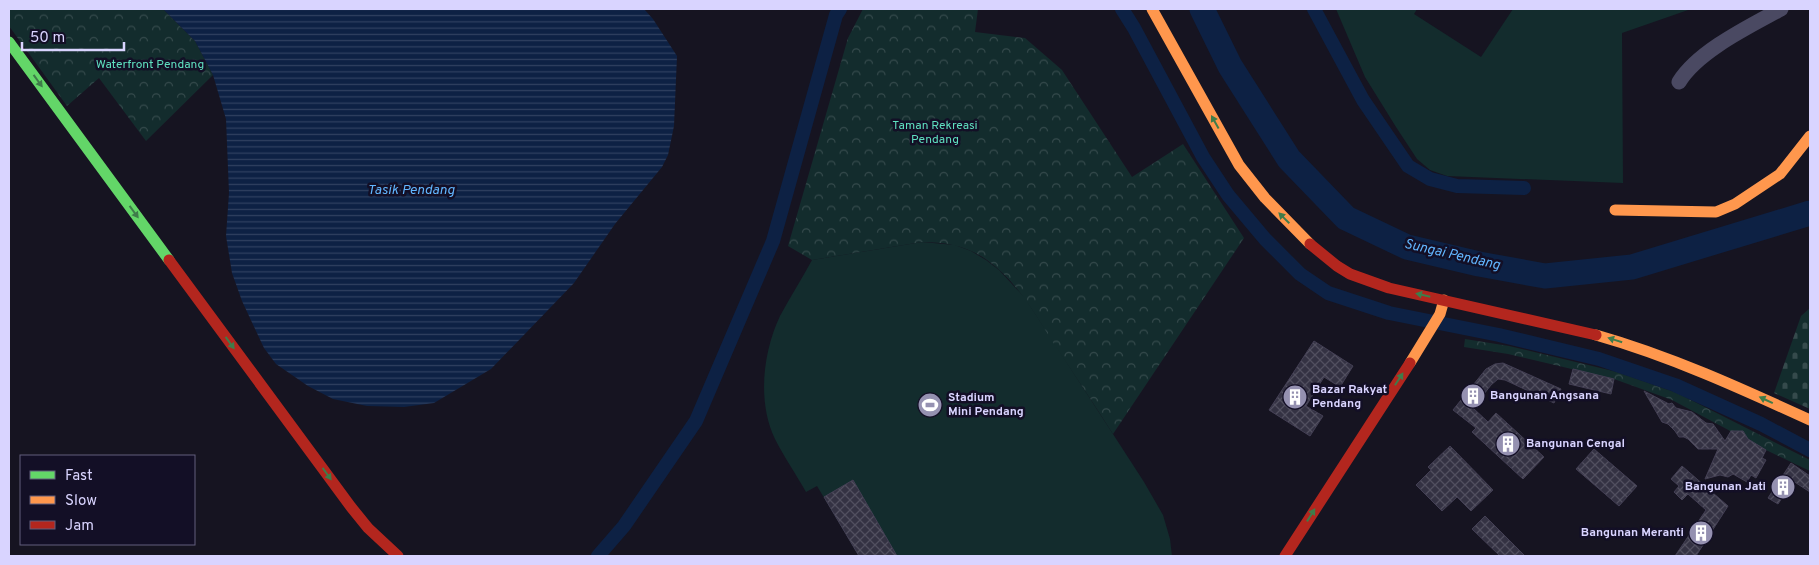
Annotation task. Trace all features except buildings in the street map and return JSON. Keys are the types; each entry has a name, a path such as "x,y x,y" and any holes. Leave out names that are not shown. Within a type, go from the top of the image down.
{"street":[{"path":"1152,9 1239,165 1265,198 1312,246 1337,266 1350,274 1390,288 1588,333 1630,345 1720,379 1810,420"},
{"path":"1679,82 1691,67 1710,51 1781,9"},
{"path":"9,42 351,507 368,528 398,556"},
{"path":"1615,210 1716,212 1735,204 1780,174 1810,136"},
{"path":"1285,556 1430,332 1440,314 1444,300"}],"green space":[{"name":"Waterfront Pendang","path":"9,9 163,9 195,41 213,75 146,141 99,78 67,106 9,26"},
{"name":"Taman Rekreasi Pendang","path":"863,9 978,9 975,32 1025,38 1062,70 1132,177 1183,144 1244,238 1113,434 1025,299 998,268 979,255 956,246 922,242 812,260 788,246 848,38"},
{"path":"1336,9 1417,9 1414,14 1481,57 1513,9 1691,9 1622,33 1623,183 1447,176 1430,170 1417,159 1365,77"},
{"name":"Stadium Mini Pendang","path":"922,242 955,245 971,251 999,270 1025,298 1144,482 1163,515 1170,539 1172,556 859,556 817,486 806,492 775,439 769,425 766,409 764,377 766,361 774,330 780,316 812,260"},
{"path":"1810,308 1810,409 1774,393 1801,316"},
{"path":"1465,339 1509,346 1617,372 1677,393 1810,460 1810,471 1672,400 1614,379 1508,354 1464,347"}],"water":[{"name":"Tasik Pendang","path":"163,9 644,9 653,19 677,56 674,126 668,155 662,167 615,224 574,283 491,369 434,403 404,407 367,406 333,399 308,386 276,364 264,348 242,301 232,273 226,236 229,193 226,119 213,75 195,41"}],"waterway":[{"path":"598,556 624,526 696,421 773,241 836,15 840,9"},
{"path":"1122,9 1203,157 1228,195 1265,239 1300,274 1328,293 1389,313 1499,335 1599,359 1675,385 1761,424 1810,450"},
{"name":"Sungai Pendang","path":"1202,9 1230,66 1289,159 1346,218 1407,247 1479,264 1545,276 1632,267 1810,213"},
{"path":"1314,9 1363,100 1408,166 1430,179 1457,186 1524,188"}],"traffic: fast":[{"path":"9,42 169,260"}],"traffic: slow":[{"path":"1152,9 1239,165 1265,198 1310,244"},
{"path":"1615,210 1716,212 1735,204 1780,174 1810,136"},
{"path":"1410,363 1440,314 1444,300"},
{"path":"1596,335 1678,363 1810,420"}],"traffic: jam":[{"path":"1310,244 1350,274 1389,288 1596,335"},
{"path":"169,260 351,507 368,528 398,556"},
{"path":"1285,556 1410,363"}],"place":[{"name":"Bangunan Angsana","path":"1473,396"},
{"name":"Bazar Rakyat Pendang","path":"1295,397"},
{"name":"Stadium Mini Pendang","path":"930,405"},
{"name":"Bangunan Cengal","path":"1508,444"},
{"name":"Bangunan Jati","path":"1783,487"},
{"name":"Bangunan Meranti","path":"1701,533"}]}
